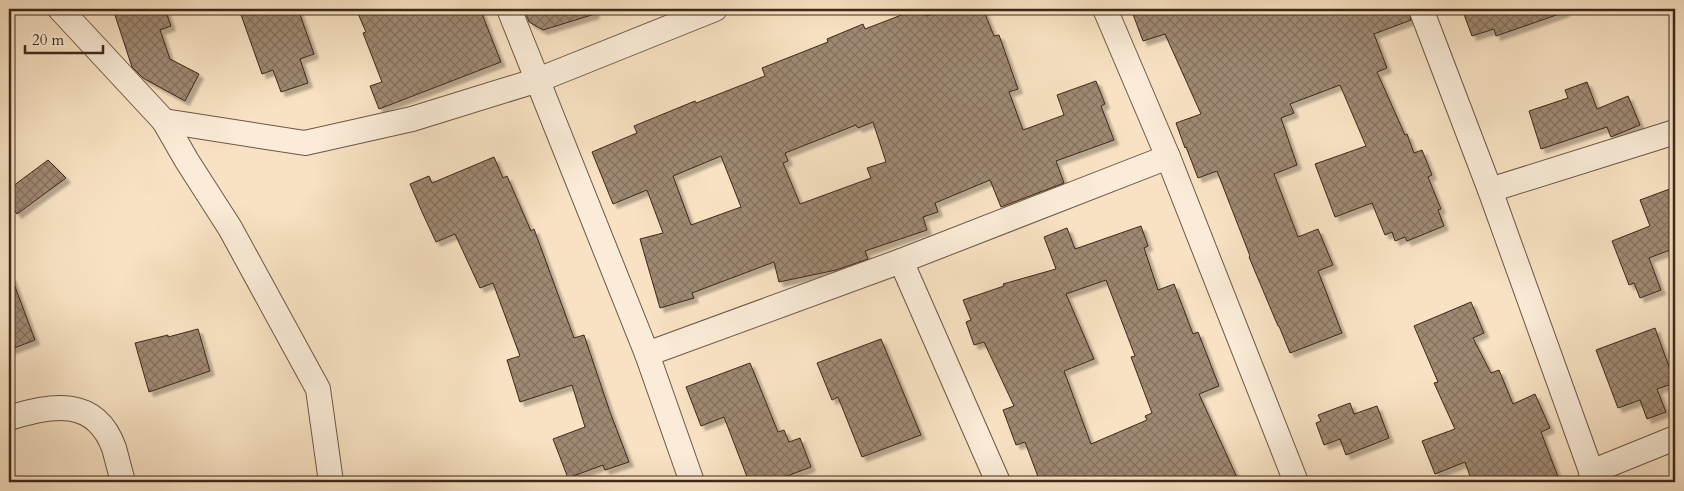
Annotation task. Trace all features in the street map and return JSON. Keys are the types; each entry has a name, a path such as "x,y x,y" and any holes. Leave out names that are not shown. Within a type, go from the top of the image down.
{"street":[{"path":"60,9 164,121 230,228 318,389 331,482"},
{"path":"509,9 647,354 692,482"},
{"path":"164,121 305,143 412,119 538,80 715,9"},
{"path":"1105,9 1168,157 1296,482"},
{"path":"1421,9 1490,190 1593,477 1675,438"},
{"path":"1490,190 1675,132"},
{"path":"647,354 901,261 1168,157"},
{"path":"901,261 998,482"},
{"path":"9,418 31,411 59,406 81,410 100,425 113,446 123,482"}],"building":[{"path":"113,9 165,9 171,26 160,30 170,59 199,74 185,101 143,78 132,67"},
{"path":"239,9 298,9 314,54 300,59 308,83 281,92 273,70 262,74"},
{"path":"356,9 480,9 501,62 379,109 370,86 382,82 363,33 366,32"},
{"path":"524,9 594,9 595,14 543,30 529,22"},
{"path":"917,9 923,9 927,16 946,9 983,9 994,36 999,35 1018,89 1009,92 1023,130 1064,115 1057,95 1096,81 1105,104 1101,106 1114,140 1056,161 1064,183 1001,207 990,180 935,203 938,212 923,217 927,230 865,251 868,259 836,270 779,282 774,262 692,293 694,298 660,308 640,239 663,233 647,190 613,204 592,152 637,133 634,126 695,101 696,103 765,76 762,68 828,42 827,39 863,24 865,29","holes":["873,122 886,162 867,168 871,178 800,204 783,163 788,161 785,153 856,125 858,128","721,156 741,207 691,225 673,176"]},
{"path":"1131,9 1408,9 1411,20 1374,34 1387,68 1377,72 1405,135 1407,134 1414,153 1422,150 1432,175 1428,177 1441,209 1438,210 1444,226 1407,241 1405,237 1395,241 1392,232 1385,235 1372,203 1335,217 1315,164 1366,146 1340,85 1290,104 1294,113 1281,118 1297,165 1274,174 1298,237 1318,229 1333,265 1318,271 1342,333 1290,353 1249,257 1217,171 1198,178 1185,148 1176,123 1201,114 1165,34 1143,41"},
{"path":"1462,9 1565,9 1565,12 1496,36 1494,29 1472,36"},
{"path":"1587,82 1597,109 1628,96 1640,125 1611,137 1607,127 1541,149 1529,111 1568,98 1565,90"},
{"path":"494,157 503,178 507,176 531,231 534,229 574,338 584,335 629,462 605,470 603,465 568,478 553,439 585,427 572,385 520,402 507,360 520,356 493,283 480,288 455,234 436,242 410,184 429,176 432,183"},
{"path":"48,160 66,178 17,214 9,202 9,189"},
{"path":"1675,187 1675,248 1649,258 1661,290 1640,298 1634,283 1629,285 1612,241 1650,226 1640,200"},
{"path":"1141,226 1148,246 1144,248 1158,290 1174,284 1193,334 1198,332 1219,386 1199,394 1239,482 1040,482 1025,442 1016,445 1003,410 1014,406 984,342 974,345 966,322 971,320 963,300 1004,286 1003,284 1056,269 1044,237 1067,228 1075,249","holes":["1106,280 1135,356 1131,357 1152,413 1145,416 1147,420 1091,444 1064,371 1094,359 1066,294"]},
{"path":"9,276 11,276 35,340 9,350"},
{"path":"1471,302 1484,333 1473,338 1491,373 1499,370 1513,404 1535,394 1550,428 1541,432 1560,482 1472,482 1465,462 1435,474 1422,441 1455,429 1434,383 1438,382 1414,326"},
{"path":"1655,328 1675,383 1657,389 1666,412 1647,419 1640,400 1618,408 1596,350"},
{"path":"198,329 210,371 149,392 135,343"},
{"path":"881,339 921,435 862,457 838,397 832,400 817,363"},
{"path":"750,363 778,432 784,430 789,442 800,438 811,467 771,482 749,482 724,417 701,426 686,387"},
{"path":"1350,403 1354,414 1377,406 1389,438 1346,455 1340,439 1324,445 1316,423 1321,421 1318,415"}]}
